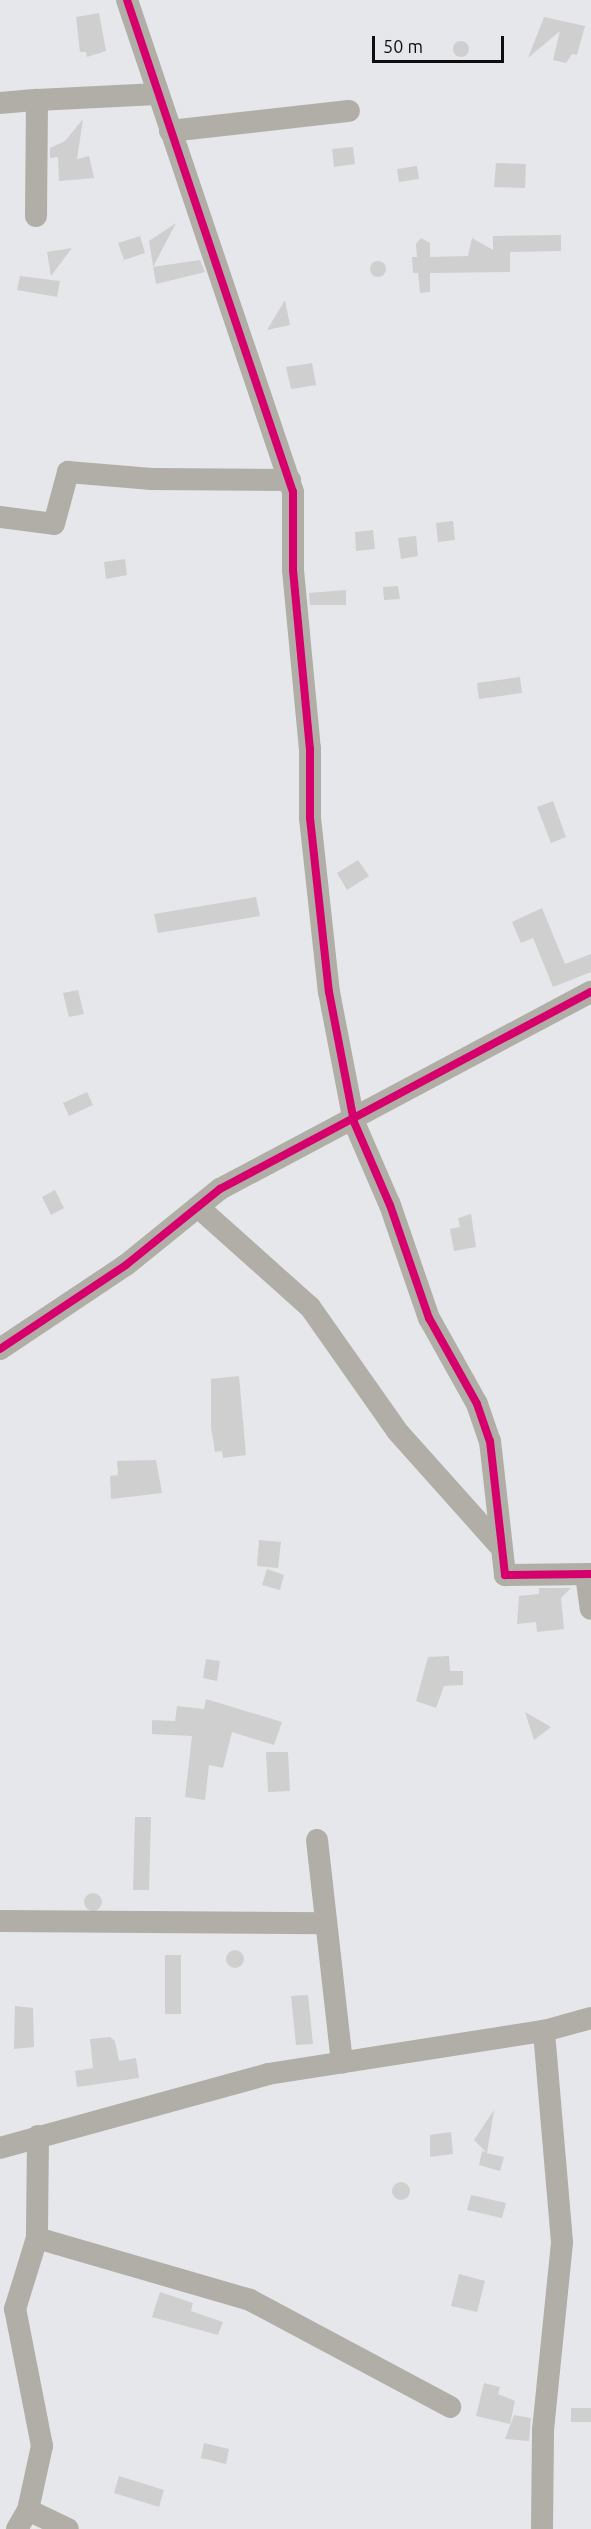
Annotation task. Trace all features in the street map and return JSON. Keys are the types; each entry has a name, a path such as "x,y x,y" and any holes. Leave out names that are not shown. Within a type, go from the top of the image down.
{"street":[{"path":"127,0 157,94 290,480 310,818 329,992 354,1122 390,1205 429,1318 477,1404 490,1441 498,1544 505,1575 589,1575 591,1609"},
{"path":"0,103 157,94"},
{"path":"36,216 38,100"},
{"path":"170,131 349,111"},
{"path":"0,517 54,524 68,472 152,479 290,480"},
{"path":"0,1349 126,1265 220,1189 354,1122 591,992"},
{"path":"198,1207 310,1307 397,1431 498,1544"},
{"path":"317,1840 342,2063"},
{"path":"0,1921 326,1923"},
{"path":"0,2148 268,2074 544,2031 591,2018"},
{"path":"542,2529 543,2430 562,2242 544,2031"},
{"path":"38,2136 37,2238 15,2309 42,2446 22,2519 68,2529"},
{"path":"37,2238 250,2300 450,2407"}],"building":[{"path":"99,13 106,51 87,57 86,52 80,52 76,17"},
{"path":"544,17 585,26 577,55 572,54 566,63 553,60 560,31 528,58"},
{"path":"461,41 469,49 461,57 453,49"},
{"path":"83,119 77,159 89,156 94,178 59,181 58,157 50,158 50,148 65,141"},
{"path":"353,147 355,164 334,167 332,149"},
{"path":"496,163 526,164 525,188 494,187"},
{"path":"417,166 419,179 399,182 397,169"},
{"path":"176,223 153,267 149,241"},
{"path":"561,235 561,251 510,252 510,272 430,273 430,292 420,293 418,273 413,273 412,257 417,257 416,244 421,238 430,243 430,257 468,256 472,238 493,250 493,236"},
{"path":"140,236 145,253 124,260 118,243"},
{"path":"72,248 51,276 47,252"},
{"path":"200,260 205,272 156,284 153,267"},
{"path":"375,261 381,261 386,269 384,275 375,277 370,272 370,266"},
{"path":"20,276 60,281 57,297 17,290"},
{"path":"285,300 290,325 267,330"},
{"path":"312,363 316,385 291,389 286,367"},
{"path":"453,521 455,540 438,542 436,523"},
{"path":"373,530 375,549 356,551 355,532"},
{"path":"416,536 418,556 401,559 398,538"},
{"path":"125,559 127,575 106,579 104,562"},
{"path":"398,586 400,599 384,600 383,587"},
{"path":"346,590 346,605 310,605 309,593"},
{"path":"520,677 522,693 479,699 477,683"},
{"path":"553,801 566,837 551,843 537,807"},
{"path":"358,860 369,876 347,890 337,873"},
{"path":"256,897 260,916 158,933 154,914"},
{"path":"542,908 565,964 591,954 591,972 553,987 533,938 521,943 512,922"},
{"path":"78,990 84,1014 69,1017 63,993"},
{"path":"87,1092 93,1105 69,1116 63,1103"},
{"path":"55,1190 64,1208 51,1215 42,1197"},
{"path":"471,1214 476,1247 454,1251 450,1229 460,1227 458,1218"},
{"path":"239,1376 246,1455 223,1458 222,1451 215,1452 211,1427 211,1379"},
{"path":"156,1460 162,1493 111,1499 110,1476 118,1475 117,1461"},
{"path":"259,1540 281,1542 278,1568 257,1566"},
{"path":"267,1569 284,1575 280,1590 262,1585"},
{"path":"539,1588 571,1588 561,1598 564,1629 537,1632 536,1622 517,1624 519,1596 539,1594"},
{"path":"449,1656 450,1671 463,1671 463,1685 444,1686 436,1708 416,1701 428,1657"},
{"path":"206,1659 220,1661 217,1681 203,1678"},
{"path":"206,1699 282,1722 274,1745 232,1732 223,1768 209,1765 205,1800 185,1797 192,1736 152,1734 152,1720 175,1721 177,1706 204,1709"},
{"path":"525,1712 551,1727 534,1740"},
{"path":"266,1752 288,1752 290,1791 268,1792"},
{"path":"135,1817 151,1817 149,1890 133,1890"},
{"path":"93,1893 99,1896 102,1902 99,1908 93,1911 87,1908 84,1902 87,1896"},
{"path":"235,1950 241,1953 244,1959 241,1965 235,1968 229,1965 226,1959 229,1953"},
{"path":"165,1955 181,1955 181,2014 165,2014"},
{"path":"308,1995 313,2044 296,2045 291,1996"},
{"path":"15,2006 33,2008 34,2047 14,2049"},
{"path":"110,2037 115,2041 119,2061 136,2058 139,2078 77,2087 75,2071 93,2068 90,2039"},
{"path":"494,2110 487,2153 504,2157 500,2171 479,2165 482,2151 486,2152 474,2140"},
{"path":"451,2132 453,2154 430,2157 430,2135"},
{"path":"401,2182 407,2185 410,2191 407,2197 401,2200 395,2197 392,2191 395,2185"},
{"path":"471,2195 506,2203 502,2218 467,2210"},
{"path":"459,2274 485,2281 477,2312 451,2306"},
{"path":"160,2292 193,2303 191,2311 223,2322 218,2335 152,2317"},
{"path":"484,2383 500,2387 498,2394 515,2401 510,2424 476,2416"},
{"path":"571,2408 591,2408 591,2422 571,2422"},
{"path":"514,2415 531,2418 529,2441 505,2439"},
{"path":"204,2443 229,2449 226,2464 201,2458"},
{"path":"119,2476 164,2490 159,2507 114,2493"}],"cycle path":[{"path":"127,0 293,492 293,570 310,749 310,818 329,992 354,1122 390,1205 429,1318 477,1404 490,1441 505,1575 591,1574"},
{"path":"0,1349 126,1265 220,1189 591,992"}]}
